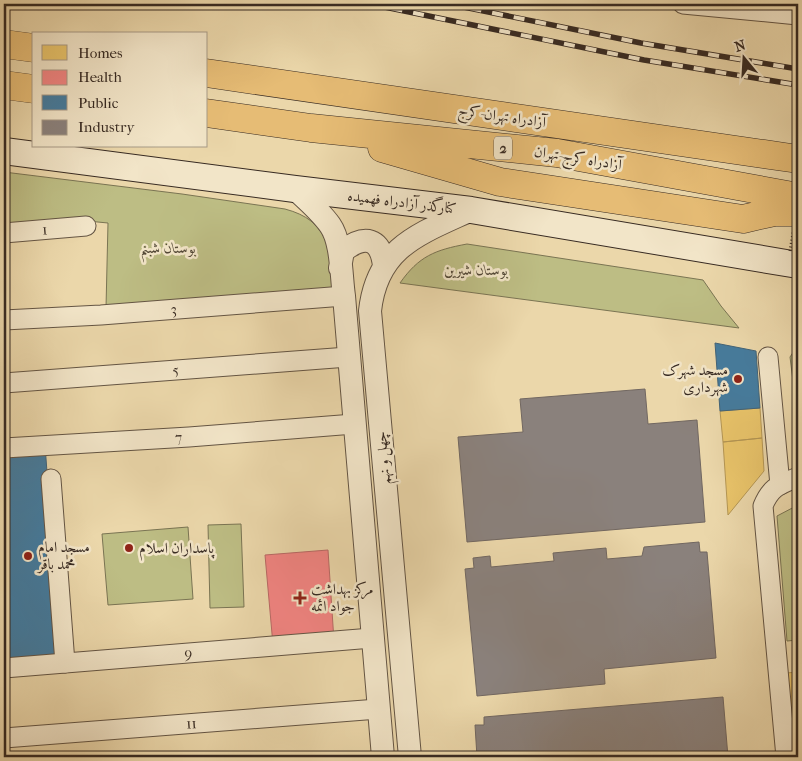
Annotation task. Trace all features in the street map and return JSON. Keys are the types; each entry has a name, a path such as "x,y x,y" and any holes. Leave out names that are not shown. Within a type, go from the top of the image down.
{"highway":[{"path":"4,44 32,48"},
{"name":"آزادراه تهران-کرج","path":"208,73 798,159"},
{"path":"4,85 32,89"},
{"name":"آزادراه کرج-تهران","path":"208,113 310,128 556,153 798,197"},
{"path":"310,128 500,182 743,219 774,212 798,212"}],"main road":[{"name":"کنارگذر آزادراه فهمیده","path":"4,151 471,210 794,258"}],"street":[{"path":"684,4 798,15"},
{"name":"چهل و نهم","path":"294,189 331,226 338,245 344,296 383,757"},
{"name":"چهل و نهم","path":"410,757 370,311 377,280 393,253 419,234 471,210"},
{"name":"1","path":"4,233 86,226"},
{"path":"340,268 343,251 358,242 367,241 374,243 380,248 384,266"},
{"name":"3","path":"4,320 102,315 344,296"},
{"name":"5","path":"4,383 348,357"},
{"path":"768,357 780,485"},
{"name":"7","path":"4,448 189,437 354,424"},
{"path":"786,757 763,506 767,496 774,487 798,477"},
{"path":"51,479 65,663"},
{"name":"9","path":"4,668 372,638"},
{"name":"11","path":"4,738 378,709"}],"path":[{"path":"794,258 798,203"}],"green space":[{"name":"بوستان شبنم","path":"4,172 182,194 285,209 300,214 319,229 324,238 337,288 106,308 108,223 77,220 4,230"},
{"name":"بوستان شیرین","path":"467,244 703,280 739,328 400,283 421,260 437,252"},
{"path":"798,345 798,421 790,357"},
{"path":"798,505 798,640 787,641 777,516"},
{"path":"241,524 244,607 210,608 208,525"},
{"path":"188,527 193,599 108,605 102,534"}],"building: Homes":[{"path":"760,408 762,438 723,442 720,411"},
{"path":"762,438 764,471 728,515 723,442"},
{"path":"798,672 798,715 790,716 786,673"}],"building: Health":[{"name":"مرکز بهداشت جواد ائمه","path":"328,550 334,641 273,645 265,555"}],"building: Public":[{"name":"مسجد شهرک شهرداری","path":"715,343 756,351 760,408 720,411"},
{"name":"مسجد امام محمد باقر","path":"45,445 61,663 4,668 4,448"}],"building: Industry":[{"path":"645,389 648,424 697,420 705,522 467,542 458,437 523,432 520,399"},
{"path":"699,542 700,552 707,552 716,658 604,669 605,684 477,696 465,569 474,568 473,558 490,556 491,567 554,561 553,553 606,548 607,559 642,556 644,547"},
{"path":"723,697 728,757 477,757 475,725 484,725 484,717"}],"railway":[{"path":"370,4 644,60 798,85"},
{"path":"449,4 641,43 798,69"}],"place":[{"name":"مسجد شهرک شهرداری","path":"738,379"},
{"name":"پاسداران اسلام","path":"129,548"},
{"name":"مسجد امام محمد باقر","path":"28,556"},
{"name":"مرکز بهداشت جواد ائمه","path":"300,598"}]}
